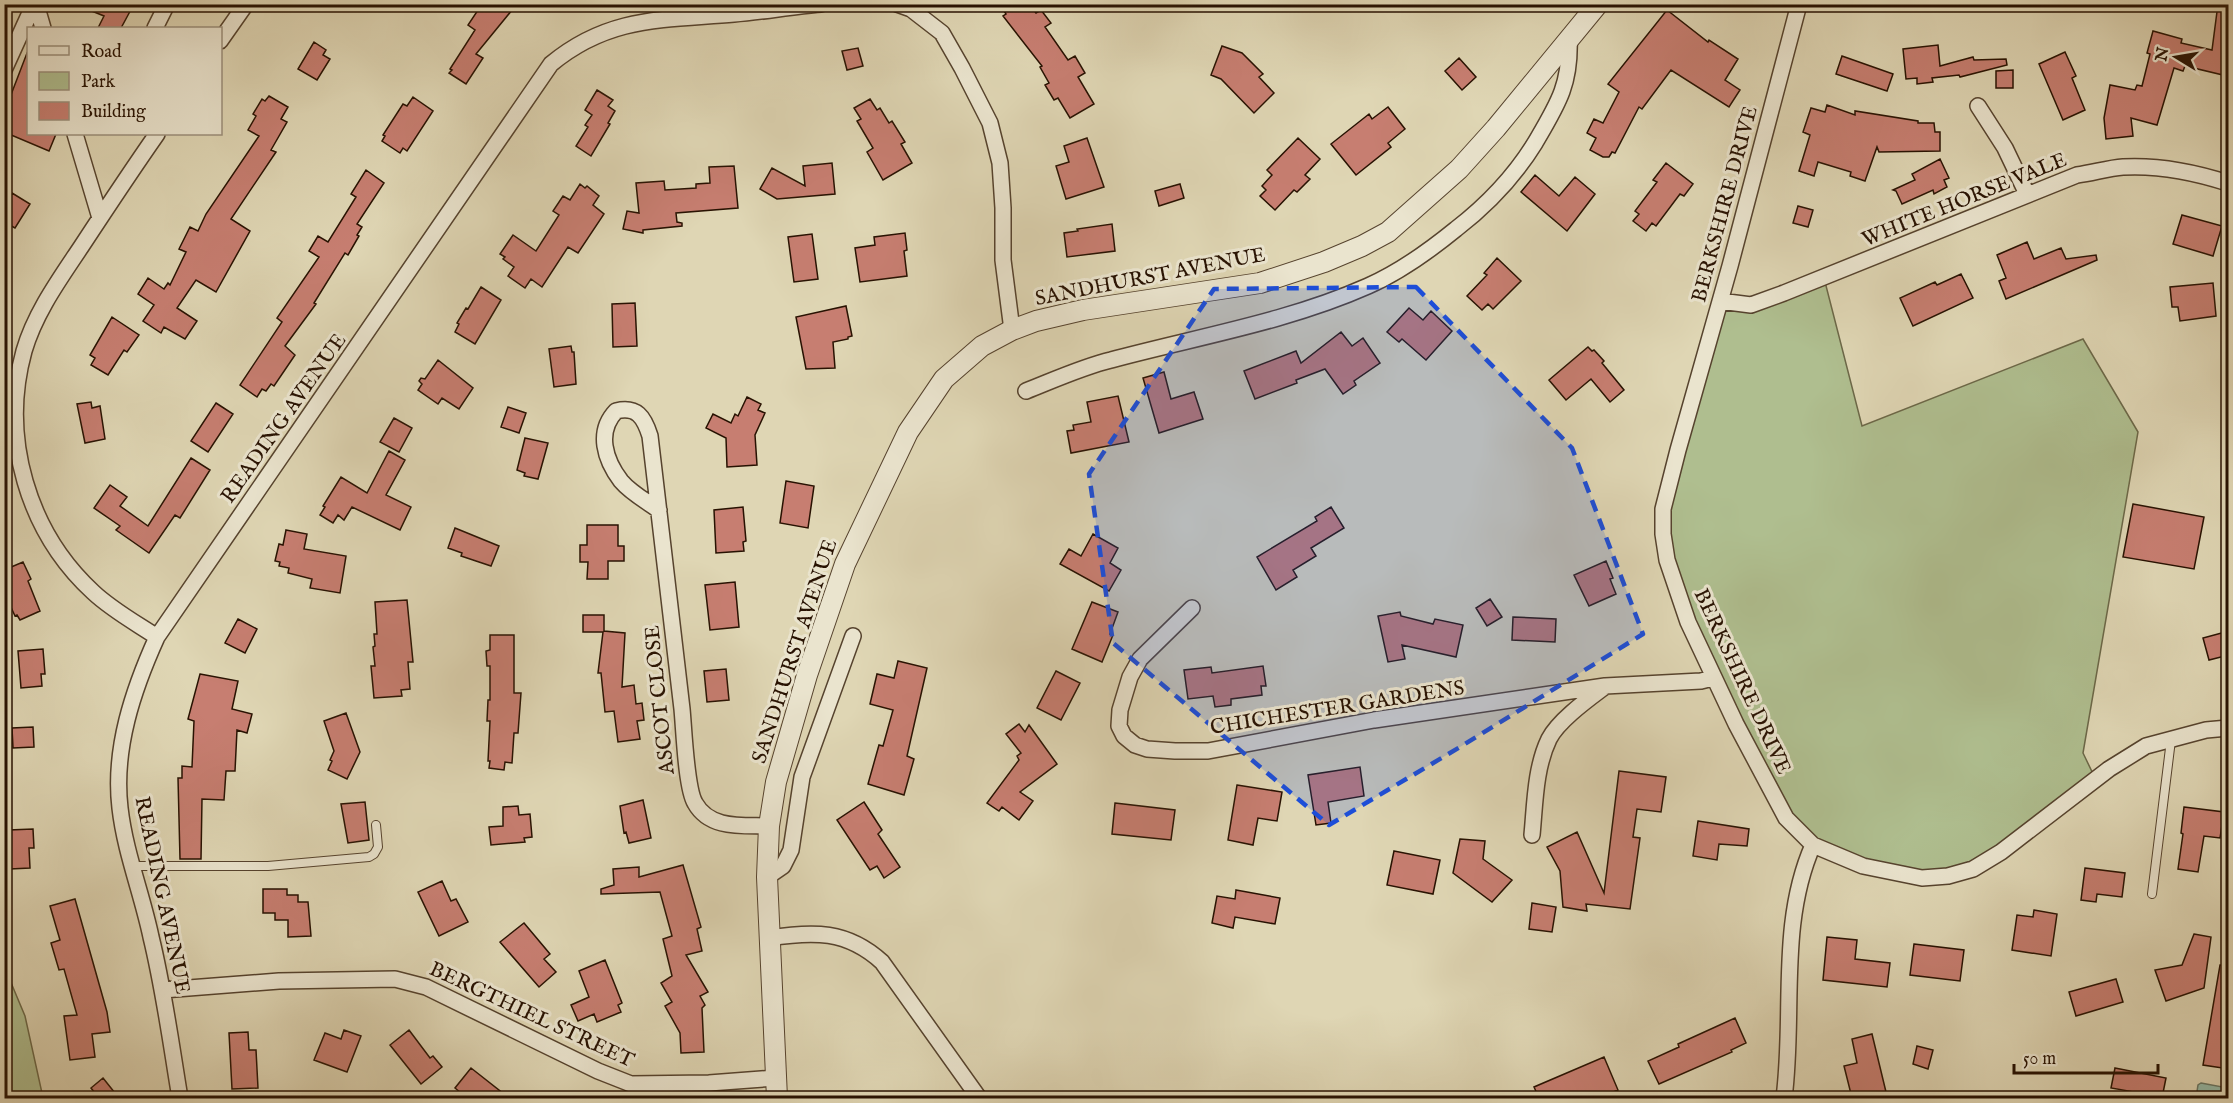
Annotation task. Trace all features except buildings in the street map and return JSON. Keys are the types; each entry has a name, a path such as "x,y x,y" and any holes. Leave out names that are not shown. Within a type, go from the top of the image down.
{"street":[{"path":"35,4 43,27"},
{"path":"4,70 35,4"},
{"path":"156,27 167,4"},
{"path":"222,38 246,4"},
{"name":"READING AVENUE","path":"180,1098 163,990 120,808 120,761 133,695 157,637 551,64 599,34 632,23 821,4"},
{"path":"897,4 911,9 942,33 990,123 1000,163 1003,260 1012,330"},
{"name":"SANDHURST AVENUE","path":"777,1098 767,878 769,826 776,782 807,675 845,564 909,432 944,379 982,346 1012,330 1036,321 1083,310 1260,283 1324,262 1388,232 1460,169 1598,4"},
{"name":"BERKSHIRE DRIVE","path":"1799,4 1678,450 1663,517 1667,560 1688,622 1713,678 1786,818 1813,845 1863,866 1922,878 1948,876 1973,869 2001,852 2109,769 2146,746 2206,730 2229,728"},
{"path":"1026,391 1111,360 1173,345 1341,297 1370,285 1431,249 1489,201 1529,152 1555,109 1566,84 1570,56 1569,38"},
{"path":"1978,106 2005,148 2027,194"},
{"path":"75,135 100,218"},
{"path":"156,135 51,291 24,350 15,410 19,457 32,506 63,560 94,593 157,637"},
{"name":"WHITE HORSE VALE","path":"1720,301 1751,304 1784,293 2078,175 2122,167 2148,167 2194,172 2229,183"},
{"name":"ASCOT CLOSE","path":"659,510 622,482 609,461 604,443 604,431 610,417 616,411 633,410 641,414 646,421 650,436 659,510 689,780 694,802 710,819 724,824 769,826"},
{"name":"CHICHESTER GARDENS","path":"1192,608 1140,659 1130,677 1120,710 1119,726 1124,736 1135,745 1166,751 1208,751 1374,720 1605,686 1701,681 1713,678"},
{"path":"767,878 783,866 791,850 802,777 853,636"},
{"path":"1532,835 1539,772 1550,738 1577,707 1605,686"},
{"path":"1784,1098 1789,1063 1790,948 1794,910 1807,859 1813,845"},
{"path":"769,938 798,933 825,934 845,939 869,950 882,962 979,1098"},
{"name":"BERGTHIEL STREET","path":"163,990 279,981 395,978 426,987 598,1071 631,1084 710,1083 776,1078"}],"lane":[{"path":"2152,894 2161,806 2171,740"},
{"path":"133,866 268,866 369,856 374,854 378,847 376,825"}],"highlighted area":[{"path":"1416,287 1572,448 1643,634 1329,825 1113,643 1089,474 1214,289"}],"green space":[{"path":"1824,278 1862,426 2083,339 2138,432 2083,753 2096,780 2005,851 1924,879 1814,846 1787,819 1737,727 1662,537 1719,302 1736,306"},
{"path":"4,966 25,1016 42,1093 29,1098 5,1098"}],"shaded area":[{"path":"2201,1083 2228,1088 2228,1098 2196,1098 2198,1085"}]}
